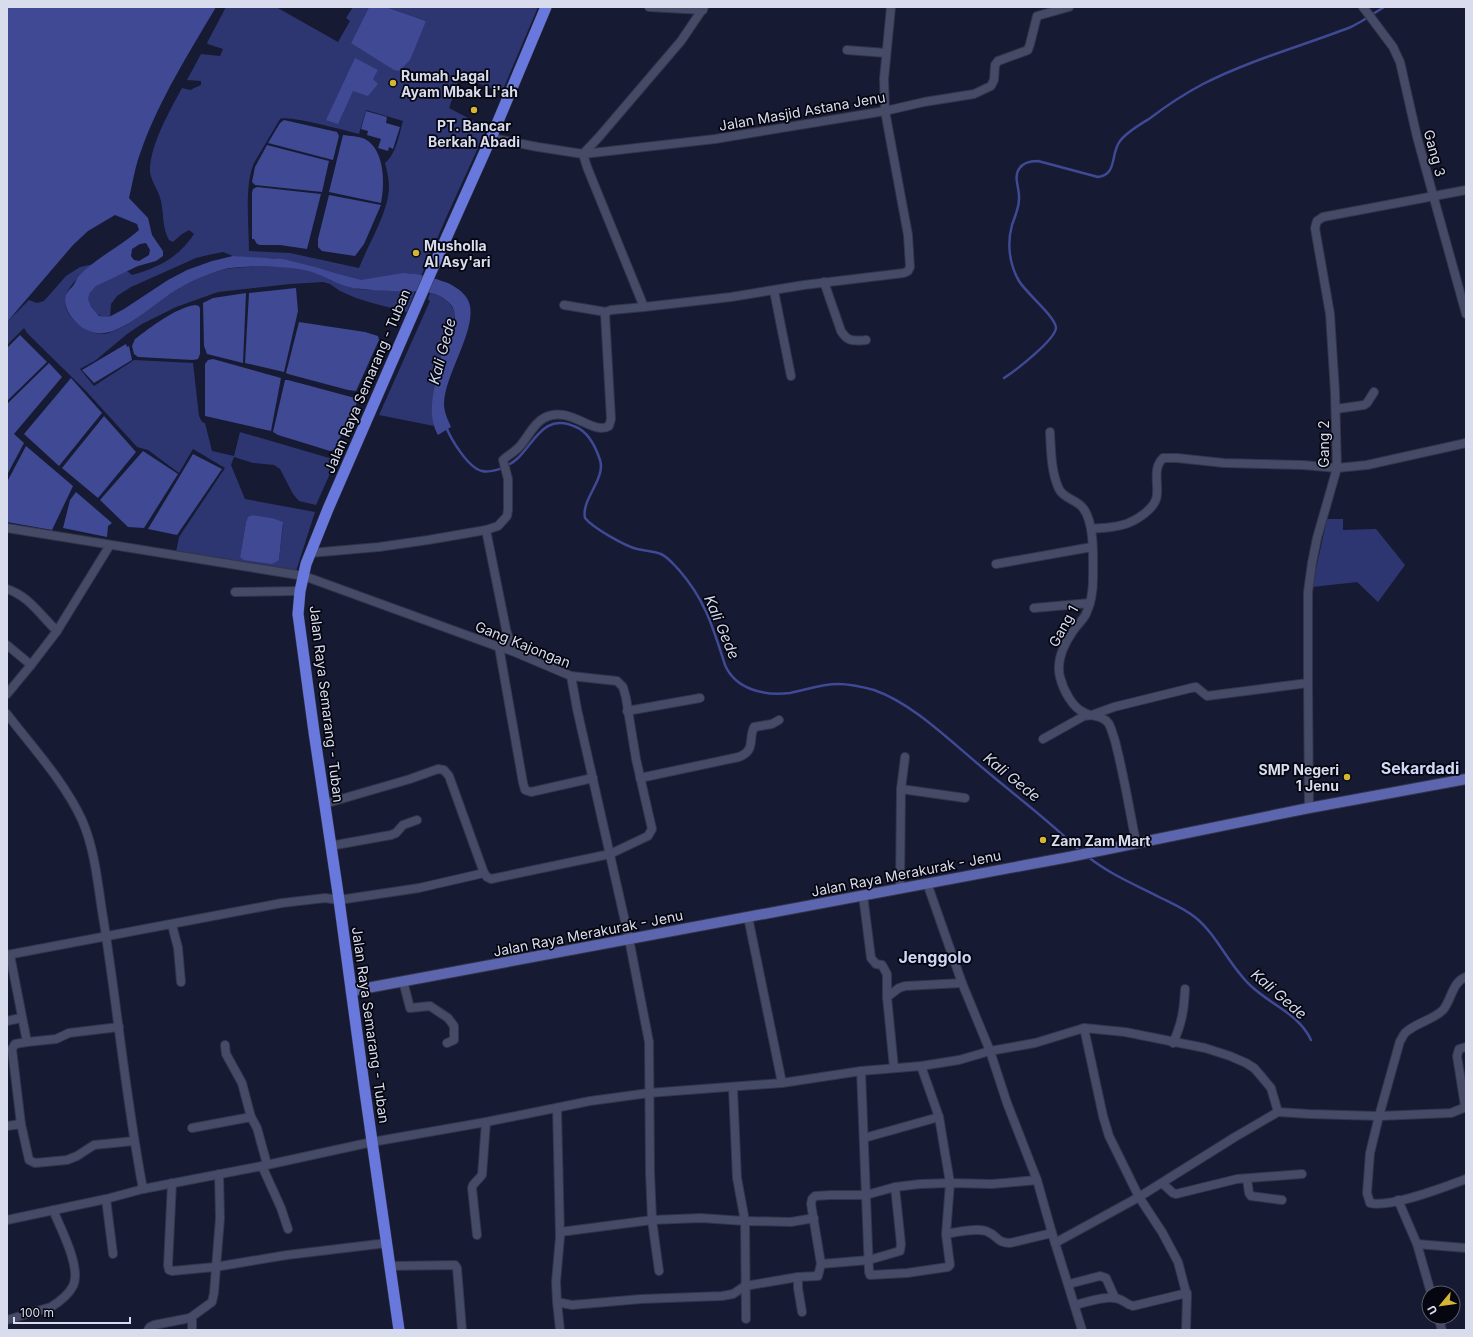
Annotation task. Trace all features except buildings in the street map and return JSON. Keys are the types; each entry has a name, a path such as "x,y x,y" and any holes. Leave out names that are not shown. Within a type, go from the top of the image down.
{"highway":[{"name":"Jalan Raya Semarang - Tuban","path":"399,1330 298,614 300,592 310,554 345,467 430,272 491,138 546,7"}],"main road":[{"name":"Jalan Raya Merakurak - Jenu","path":"351,991 1069,857 1136,842 1309,808 1466,779"}],"street":[{"path":"649,7 703,8"},
{"path":"564,305 606,312 730,297 824,282 904,273 908,271 910,267 908,235 885,111 884,79 891,7"},
{"path":"1037,7 1037,16 1069,7"},
{"path":"644,307 586,167 583,154 681,42 703,8"},
{"name":"Gang 3","path":"1365,9 1393,47 1400,62 1417,137 1466,314"},
{"name":"Jalan Masjid Astana Jenu","path":"491,138 583,154 715,139 966,96 980,92 990,86 994,80 996,63 1028,50 1037,16"},
{"path":"847,50 886,53"},
{"path":"1434,197 1466,190"},
{"name":"Gang 2","path":"1309,808 1308,592 1317,538 1337,468 1336,408 1330,314 1315,228 1317,221 1323,217 1338,213 1434,197"},
{"path":"824,282 841,331 845,337 849,340 866,340"},
{"path":"774,291 791,376"},
{"path":"310,554 379,547 486,530 498,526 507,516 507,472 503,461 520,446 537,423 550,415 561,414 574,417 601,429 609,426 611,419 606,312"},
{"path":"1336,408 1364,405 1374,392"},
{"name":"Gang 1","path":"1050,432 1053,469 1059,490 1067,498 1078,503 1082,507 1091,529 1092,547 1093,580 1090,603 1085,616 1062,650 1059,675 1064,689 1073,703 1085,714 1106,720 1113,733 1122,766 1136,842"},
{"path":"1091,529 1127,524 1151,508 1157,496 1157,467 1163,458 1224,463 1303,465 1337,468 1385,462 1466,443"},
{"name":"Gang Kajongan","path":"7,528 304,576 512,651 571,676 577,709 629,939 649,1042 652,1220 659,1271"},
{"path":"486,530 506,629 512,651"},
{"path":"7,694 57,631 110,545"},
{"path":"996,564 1092,547"},
{"path":"7,589 13,591 30,602 46,621 57,631"},
{"path":"234,592 300,592"},
{"path":"1034,608 1090,603"},
{"path":"7,644 31,665"},
{"path":"499,647 522,783 526,790 531,792 593,778"},
{"path":"324,804 410,779 438,769 444,770 449,776 484,873 487,878 491,879 610,854 648,836 652,829 640,778 623,687 617,681 571,676"},
{"path":"1043,739 1080,717 1196,687 1207,696 1308,683"},
{"path":"627,711 700,698"},
{"path":"7,714 62,784 82,820 91,846 106,937 134,1141 143,1189"},
{"path":"640,778 740,758 750,749 754,727 772,724 779,720"},
{"path":"900,888 901,789 905,757"},
{"path":"901,789 965,798"},
{"path":"330,846 391,835 396,833 403,825 417,820"},
{"path":"27,1042 8,955 290,902 325,898 339,900 419,888 484,873"},
{"path":"927,883 962,983 990,1051 1007,1103 1037,1180 1082,1330"},
{"path":"863,895 871,958 876,964 882,965 887,974 887,998 894,1068"},
{"path":"748,917 758,973 782,1083"},
{"path":"172,924 178,948 181,982"},
{"path":"1466,977 1456,984 1441,1011 1405,1033 1400,1041 1370,1153 1367,1193 1370,1202 1375,1204 1432,1192 1466,1179"},
{"path":"403,981 410,1008 430,1006 451,1020 454,1030 454,1040 446,1043"},
{"path":"887,998 899,988 905,986 962,983"},
{"path":"1173,1043 1181,1026 1185,989"},
{"path":"7,1021 21,1018"},
{"path":"119,1027 69,1033 56,1039 14,1044 12,1046 11,1073 29,1160 32,1163 67,1160 94,1146 134,1141"},
{"path":"7,1220 106,1199 143,1189 372,1142 486,1122 597,1100 649,1093 733,1088 782,1083 861,1071 921,1066 959,1060 990,1051 1036,1043 1084,1028 1125,1032 1173,1043 1205,1048 1230,1056 1254,1068 1271,1088 1278,1112"},
{"path":"1084,1028 1105,1123 1116,1151 1139,1198 1162,1232 1178,1262 1187,1293 1186,1330"},
{"path":"225,1045 226,1054 242,1083 251,1117 257,1128 264,1165 288,1229"},
{"path":"1055,1243 1139,1198 1235,1137 1278,1112 1379,1116 1451,1113 1465,1106 1457,1056 1459,1049 1466,1047"},
{"path":"861,1071 869,1272 870,1275 907,1273 948,1267 950,1265 946,1234 950,1183 939,1117 921,1066"},
{"path":"733,1088 737,1178 745,1221 746,1320"},
{"path":"557,1108 560,1232 556,1282 560,1330"},
{"path":"192,1128 251,1117"},
{"path":"864,1138 939,1117"},
{"path":"477,1235 472,1188 482,1175 486,1122"},
{"path":"7,1126 21,1124"},
{"path":"148,1330 154,1325 190,1318 212,1302 220,1218 219,1174"},
{"path":"1162,1183 1176,1194 1237,1180 1302,1174"},
{"path":"1247,1179 1250,1196 1282,1200"},
{"path":"557,1302 572,1305 641,1299 722,1296 733,1294 745,1286 798,1276 818,1276 821,1264 811,1204 812,1199 815,1196 866,1195 920,1184 992,1184 1037,1180"},
{"path":"172,1183 168,1265 169,1270 172,1271 215,1267 287,1255 387,1243"},
{"path":"821,1264 869,1260 897,1252 902,1248 895,1188"},
{"path":"106,1199 113,1254"},
{"path":"1398,1200 1417,1244 1429,1285"},
{"path":"7,1320 51,1307 73,1287 76,1273 71,1253 53,1210"},
{"path":"560,1232 652,1220 701,1218 791,1222 814,1218"},
{"path":"946,1234 978,1230 988,1231 999,1241 1003,1243 1010,1243 1052,1233"},
{"path":"1417,1244 1466,1248"},
{"path":"390,1266 455,1265 457,1268 462,1330"},
{"path":"798,1276 798,1288 802,1312"},
{"path":"1068,1284 1100,1276 1106,1278 1115,1298"},
{"path":"1075,1305 1115,1298 1121,1299 1127,1305 1133,1306 1187,1293"},
{"path":"190,1318 192,1320 192,1330"}],"shaded area":[{"path":"7,7 216,7 175,77 148,132 139,157 129,198 148,218 152,235 163,251 163,256 156,261 138,266 96,286 90,293 88,299 91,307 99,316 109,317 168,280 187,270 212,261 233,256 283,259 361,280 403,273 426,276 448,283 455,287 467,298 470,306 468,328 449,380 444,404 446,416 451,427 438,435 433,420 433,396 441,355 452,331 455,319 454,311 449,303 441,297 428,292 384,291 348,287 318,274 293,268 244,267 225,269 211,273 183,286 121,328 105,333 88,331 81,327 73,319 67,309 65,298 78,277 85,270 139,230 137,224 115,215 88,231 73,245 7,322","holes":["146,243 150,250 149,255 139,261 134,260 131,256 132,249 140,244"]},
{"path":"226,7 276,7 338,42 350,21 346,18 353,7 369,7 351,43 426,21 386,7 538,7 502,92 460,77 449,108 487,128 421,276 409,273 356,289 415,291 407,312 356,298 340,291 330,284 323,282 218,292 176,307 142,324 127,334 96,360 80,369 94,386 134,360 193,363 199,416 202,422 205,423 212,451 234,456 240,432 336,460 316,505 299,501 293,494 280,469 274,465 253,463 234,457 231,465 245,499 315,512 296,571 176,552 179,537 225,468 193,449 179,473 148,450 137,447 86,391 27,333 24,328 7,345 7,322 29,300 37,303 44,301 66,276 80,267 94,264 78,278 68,291 65,302 67,309 70,316 83,327 90,331 104,334 121,328 176,290 207,275 233,268 281,266 275,258 248,258 233,256 223,252 196,258 131,287 117,296 111,304 110,317 103,317 99,315 92,310 88,304 89,295 101,282 127,271 132,275 159,265 182,249 194,234 189,230 173,242 169,240 164,226 160,197 150,172 153,151 161,129 182,88 190,90 201,85 201,81 187,80 201,54 220,56 223,49 207,43","holes":["366,110 403,121 392,155 385,163 389,187 386,207 359,268 290,253 249,251 248,194 251,172 254,163 280,119 285,118 306,121 359,134","251,515 272,518 283,525 279,560 240,557 246,522"]},
{"path":"369,7 386,7 426,21 410,60 399,71 394,70 351,43"},
{"path":"355,58 378,70 373,79 378,84 368,96 353,91 338,124 326,120"},
{"path":"366,111 387,117 386,123 400,127 393,149 389,147 388,151 378,148 381,139 367,135 368,131 361,129"},
{"path":"284,120 337,132 339,136 333,160 268,143 280,123"},
{"path":"343,135 365,139 372,144 376,151 380,159 383,177 381,203 329,192"},
{"path":"267,145 329,161 322,192 255,185 252,182 255,167"},
{"path":"257,187 321,194 307,249 280,245 260,245 252,239 252,193 253,189"},
{"path":"329,195 381,205 364,244 355,256 322,251 318,247 318,239"},
{"path":"296,288 298,311 284,372 245,363 249,293"},
{"path":"246,293 243,363 207,354 204,346 203,303 213,298"},
{"path":"430,293 446,300 452,307 455,316 432,411 434,426 379,415 430,301 428,299"},
{"path":"195,305 199,306 200,309 200,354 198,359 138,357 134,354 132,346 135,339 171,314"},
{"path":"299,322 365,332 378,336 379,340 356,391 286,373"},
{"path":"20,335 47,362 7,401 7,348"},
{"path":"126,344 127,347 129,346 132,360 94,383 82,370"},
{"path":"213,359 281,378 271,431 205,416 205,364 208,360"},
{"path":"49,363 62,377 14,434 24,443 8,473 7,404"},
{"path":"71,378 102,413 59,466 24,434"},
{"path":"285,380 355,398 357,401 356,405 334,450 330,451 278,435 273,432"},
{"path":"104,416 136,452 98,498 62,468"},
{"path":"26,446 73,486 52,530 7,522 7,482"},
{"path":"143,451 178,474 144,528 128,527 100,500"},
{"path":"193,454 222,469 177,535 148,529"},
{"path":"76,492 112,523 108,526 107,537 63,528 70,500"},
{"path":"252,515 272,518 283,522 279,560 272,564 244,560 240,557 246,522 248,517"},
{"path":"1327,519 1343,519 1343,530 1376,529 1405,565 1378,602 1357,582 1312,587"}],"waterway":[{"path":"1004,378 1042,347 1049,340 1056,328 1055,323 1046,311 1019,281 1011,261 1009,246 1010,232 1017,212 1019,195 1017,172 1023,165 1027,162 1038,161 1098,177 1104,175 1111,168 1115,152 1120,141 1133,129 1175,100 1221,75 1351,27 1384,7"},
{"name":"Kali Gede","path":"446,427 452,439 471,465 477,469 487,472 503,468 514,461 542,430 549,426 556,423 565,423 580,429 588,436 594,446 600,460 601,467 597,482 586,504 585,518 602,531 625,544 637,549 664,555 679,570 696,593 708,615 725,665 730,674 736,680 752,690 780,694 838,684 874,690 889,696 918,714 932,725 1046,820 1081,852"},
{"name":"Kali Gede","path":"1087,856 1113,874 1179,907 1196,918 1204,925 1243,978 1259,993 1292,1016 1306,1031 1311,1040"}],"place":[{"name":"Rumah Jagal Ayam Mbak Li'ah","path":"393,83"},
{"name":"PT. Bancar Berkah Abadi","path":"474,110"},
{"name":"Musholla Al Asy'ari","path":"416,253"},
{"name":"SMP Negeri 1 Jenu","path":"1347,777"},
{"name":"Zam Zam Mart","path":"1043,840"}],"district":[{"name":"Sekardadi","path":"1420,768"},
{"name":"Jenggolo","path":"935,957"}]}
